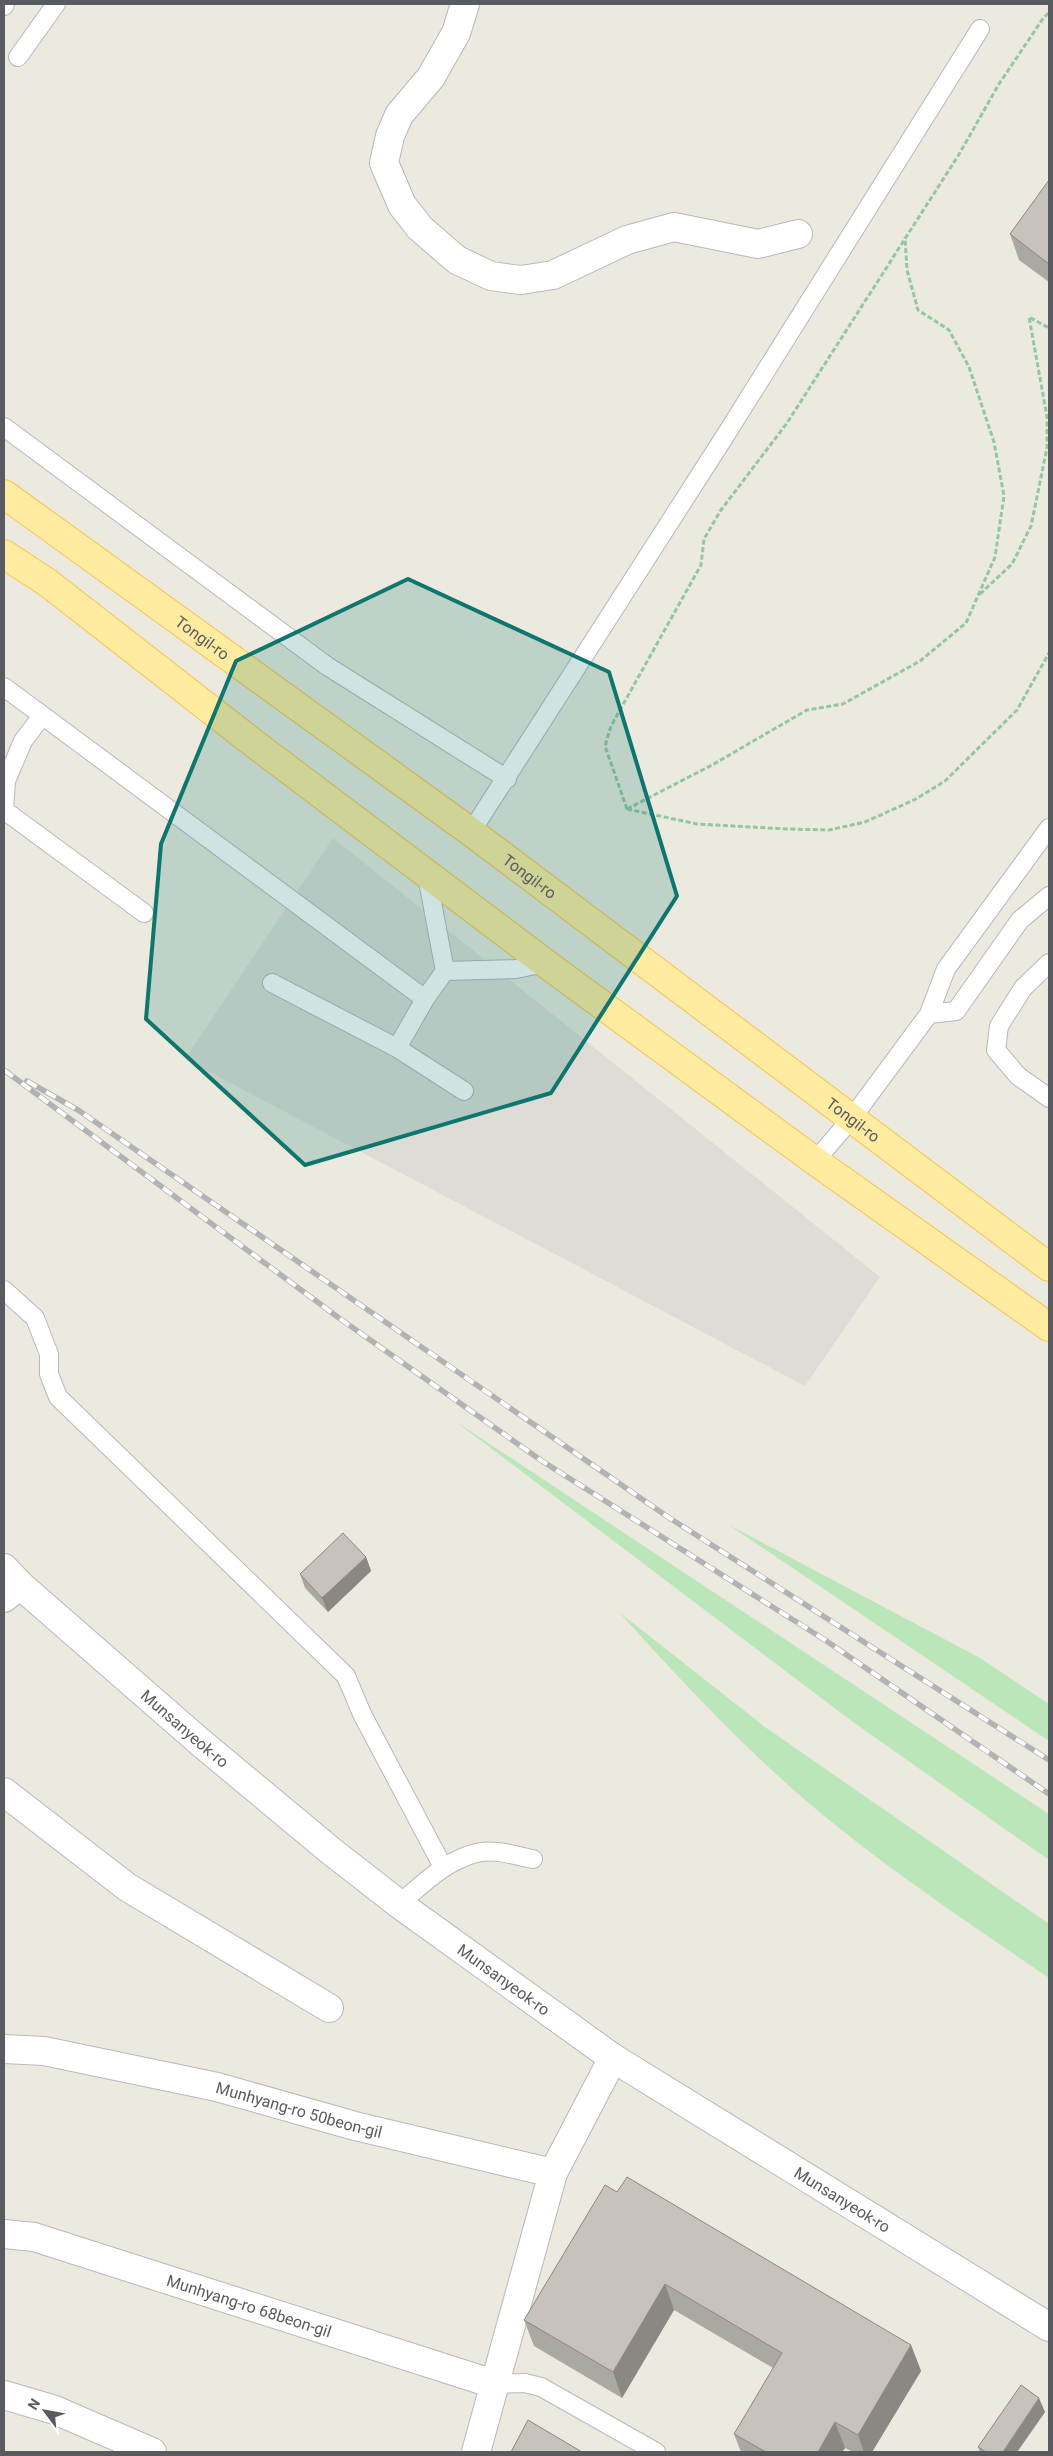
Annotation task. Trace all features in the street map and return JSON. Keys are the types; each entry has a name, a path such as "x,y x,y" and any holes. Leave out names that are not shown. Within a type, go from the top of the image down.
{"main road":[{"name":"Tongil-ro","path":"4,494 470,832 1049,1267"},
{"path":"4,554 48,583 428,876 545,963 815,1161 1049,1327"}],"street":[{"path":"465,4 456,33 431,77 399,116 390,136 384,163 402,205 420,228 457,260 491,276 521,280 553,275 627,240 674,227 758,244 798,234"},
{"name":"Munsanyeok-ro","path":"9,1584 331,1851 399,1904 613,2058 1049,2327"},
{"path":"4,1792 127,1887 329,2008"},
{"name":"Munhyang-ro 50beon-gil","path":"4,2049 44,2051 217,2087 355,2126 553,2174"},
{"path":"476,2452 553,2174 613,2058"},
{"name":"Munhyang-ro 68beon-gil","path":"4,2234 34,2237 494,2384"},
{"path":"4,2395 55,2410 152,2452"}],"lane":[{"path":"18,57 56,4"},
{"path":"470,832 507,778 720,445 980,29"},
{"path":"4,426 327,666 507,778"},
{"path":"4,687 425,999"},
{"path":"42,716 23,741 6,781 4,810 144,913"},
{"path":"815,1161 852,1118 929,1014 946,969 1049,828"},
{"path":"397,1048 425,999 445,971 428,876"},
{"path":"929,1014 956,1011 1020,920 1049,896"},
{"path":"445,971 516,969 545,963"},
{"path":"1049,963 1023,988 999,1026 996,1050 1018,1076 1049,1098"},
{"path":"272,983 397,1048 464,1091"},
{"path":"4,1290 35,1318 49,1354 49,1374 58,1397 346,1676 362,1714 443,1867"},
{"path":"399,1904 443,1867 476,1852 493,1852 533,1859"},
{"path":"494,2384 525,2383 541,2387 656,2452"}],"path":[{"path":"627,809 605,746 611,726 701,565 704,539 721,510 787,424 905,236 958,156 999,84 1044,17 1049,13"},
{"path":"627,809 712,765 807,710 843,704 920,661 966,623 995,557 1004,496 994,442 969,367 950,330 918,310 907,270 905,236"},
{"path":"978,596 1012,564 1032,526 1047,448 1047,417 1028,317 1049,328"},
{"path":"627,809 696,824 787,829 829,830 866,822 916,799 946,781 1017,710 1049,653"}],"highlighted area":[{"path":"408,579 609,672 677,896 551,1093 305,1165 146,1019 161,844 236,661"}],"shaded area":[{"path":"333,838 880,1277 805,1386 185,1059"}],"green space":[{"path":"455,1421 1049,1814 1049,1860 853,1722"},
{"path":"729,1525 980,1658 1049,1704 1049,1741"},
{"path":"619,1612 765,1727 1049,1924 1049,1978 883,1862 788,1785 722,1722"}],"building":[{"path":"1049,180 1049,264 1010,234"},
{"path":"343,1533 366,1557 322,1598 300,1574"},
{"path":"627,2177 911,2345 858,2435 835,2422 818,2452 766,2452 734,2434 782,2353 665,2284 613,2372 524,2320 605,2185 617,2192"},
{"path":"1021,2385 1039,2398 1003,2452 986,2452 978,2447"},
{"path":"528,2420 582,2452 511,2452"}],"railway":[{"path":"4,1070 339,1318 542,1461 825,1640 1049,1794"},
{"path":"27,1081 78,1110 668,1517 1049,1760"}]}
